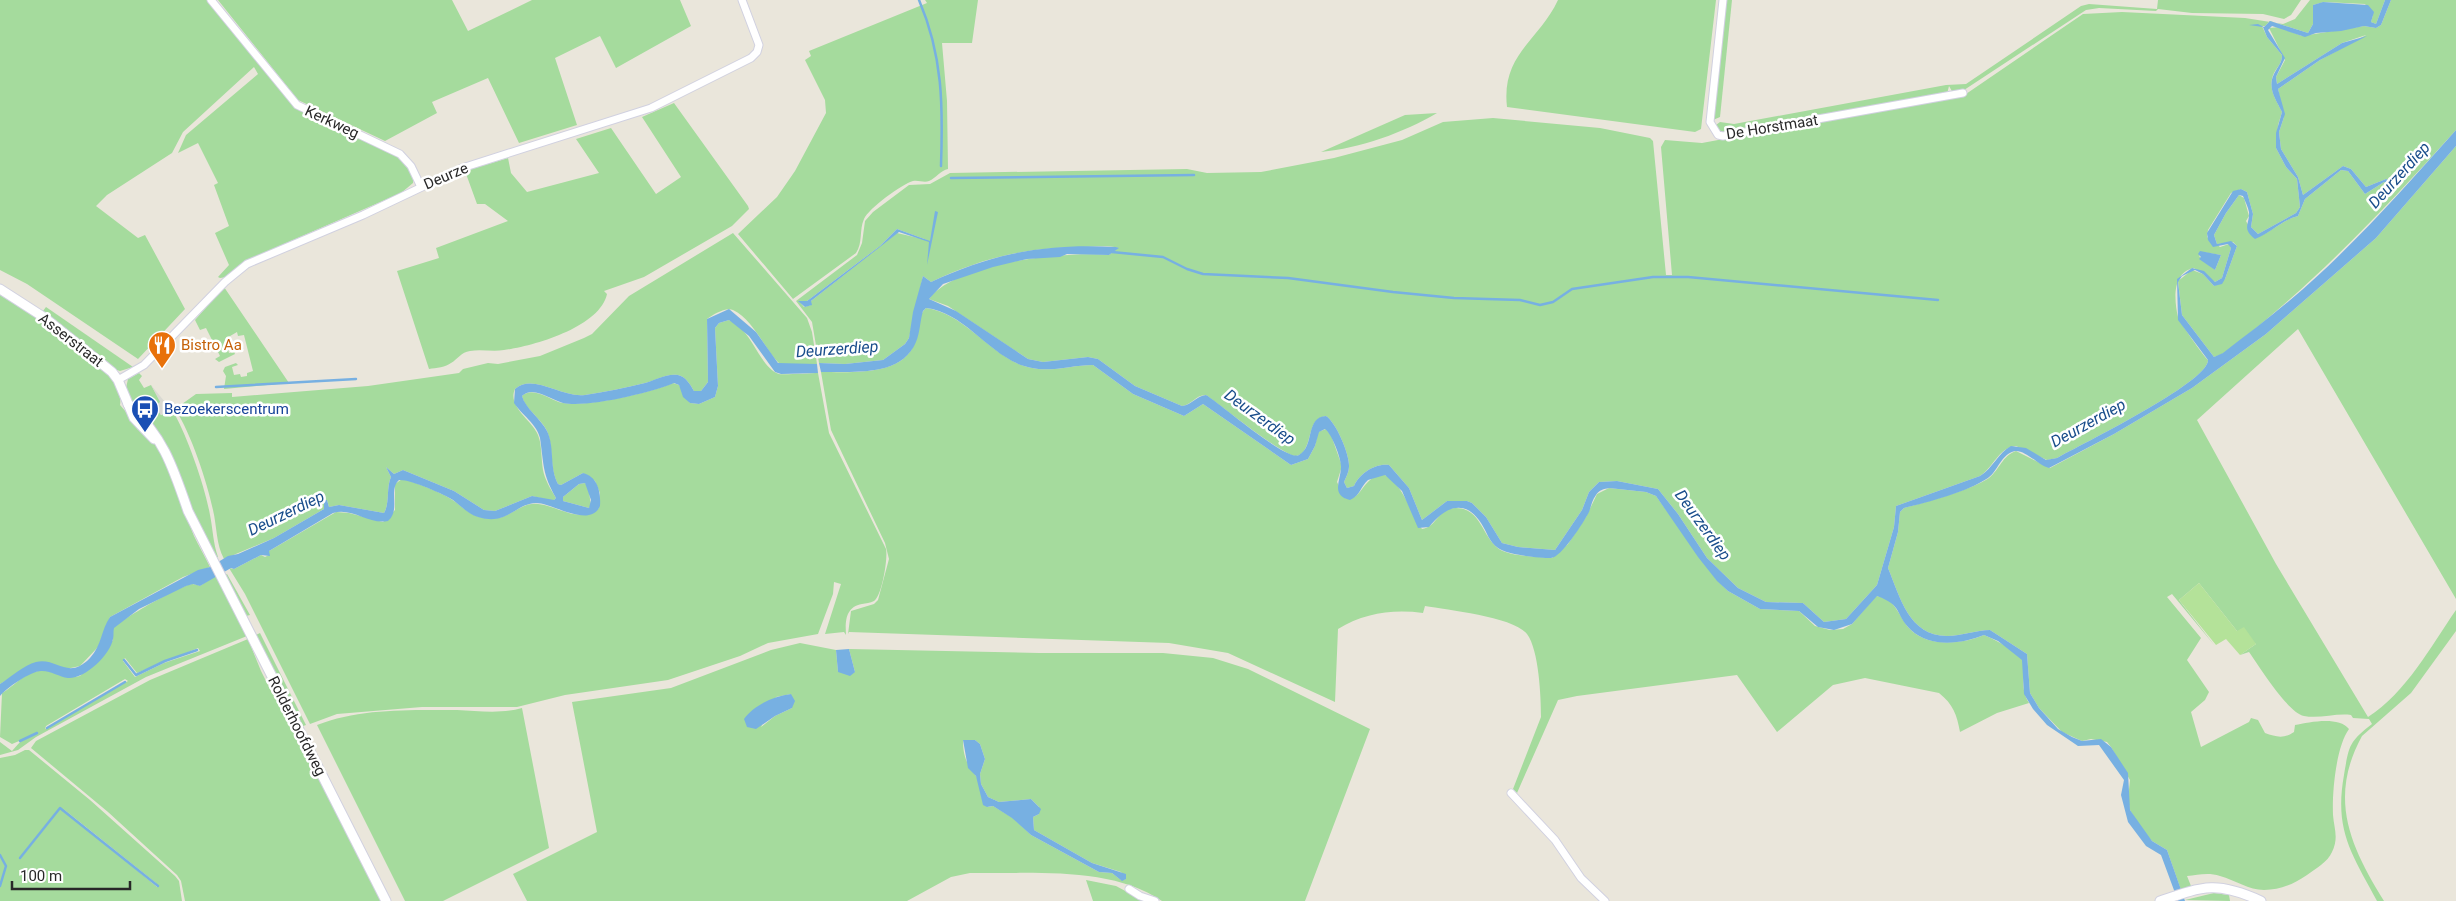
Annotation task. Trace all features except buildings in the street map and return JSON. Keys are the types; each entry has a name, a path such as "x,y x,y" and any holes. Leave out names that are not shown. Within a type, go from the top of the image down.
{"main road":[{"name":"Asserstraat","path":"0,289 45,318 112,372 118,380 128,404 147,422 174,469 188,511 211,555"},
{"name":"Rolderhoofdweg","path":"211,555 386,901"},
{"path":"2160,901 2185,892 2214,886 2242,892 2261,901"}],"street":[{"name":"Kerkweg","path":"211,0 297,105 400,154 411,166 421,187"},
{"name":"Deurze","path":"118,380 144,365 225,282 247,264 363,214 462,168 651,108 751,58 757,52 759,45 742,0"},
{"name":"De Horstmaat","path":"1723,0 1710,122 1718,135 1723,136 1963,93"},
{"path":"1511,794 1555,840 1582,878 1605,901"},
{"path":"1129,889 1140,896 1155,901"}],"green space":[{"path":"0,0 209,0 262,68 299,109 397,154 411,171 413,183 401,193 252,258 227,277 218,277 229,265 215,233 229,226 214,185 218,183 198,143 178,153 186,135 258,74 254,67 183,132 172,153 107,195 96,206 138,238 145,235 185,309 138,359 27,284 0,270"},
{"path":"218,0 452,0 468,31 532,0 680,0 691,26 616,68 600,36 555,58 577,125 519,143 488,78 432,102 437,113 385,141 298,100"},
{"path":"925,0 978,0 972,43 942,43 947,101 948,169 929,181 913,181 908,183 879,203 864,219 856,253 793,299 738,234 777,197 795,171 826,113 825,100 805,60 811,56 809,51 927,3"},
{"path":"1558,0 1716,0 1701,129 1695,132 1507,107 1507,89 1515,61 1541,27"},
{"path":"1725,0 1732,0 1720,117 1713,120"},
{"path":"2158,0 2301,0 2291,15 2284,19 2263,14 2192,13 2158,9 2156,11 2099,8 2086,10 1961,92 1953,93 1949,86 1947,94 1729,134 1721,133 1716,125 1720,122 1734,124 1946,85 1966,84 2081,6 2089,4 2157,9"},
{"path":"2310,0 2385,0 2376,24 2371,22 2373,15 2365,4 2324,2 2313,5 2313,24 2308,33 2276,23 2283,24 2295,19"},
{"path":"2391,0 2456,0 2456,130 2384,208 2334,258 2282,306 2235,345 2225,353 2214,357 2182,315 2178,281 2192,270 2203,274 2214,286 2225,279 2237,246 2233,242 2217,244 2214,235 2239,195 2244,198 2249,216 2246,221 2255,238 2298,216 2305,199 2341,170 2348,171 2365,194 2384,182 2395,186 2386,179 2366,187 2351,169 2343,166 2303,195 2298,177 2281,149 2279,132 2284,117 2278,89 2320,60 2366,35 2342,43 2277,84 2276,77 2285,60 2269,28 2279,27 2302,36 2364,26 2376,28 2381,25"},
{"path":"2122,12 2245,18 2269,22 2262,26 2267,37 2282,55 2281,62 2274,73 2271,84 2273,94 2282,112 2278,125 2276,148 2286,167 2297,179 2300,207 2296,213 2258,234 2251,227 2253,214 2247,192 2241,189 2231,193 2208,230 2207,237 2220,247 2229,244 2231,248 2222,278 2215,282 2194,268 2182,275 2176,288 2179,320 2208,360 2203,370 2167,397 2057,458 2047,460 2016,446 2010,447 1980,476 1896,506 1894,527 1877,585 1846,619 1824,622 1803,603 1766,602 1738,588 1707,558 1678,514 1658,489 1617,481 1599,482 1589,492 1582,510 1555,550 1518,547 1502,543 1486,517 1472,503 1467,501 1447,501 1422,520 1409,488 1389,465 1378,466 1368,470 1354,486 1347,488 1344,482 1349,469 1347,455 1342,439 1330,419 1326,416 1321,417 1315,422 1306,447 1302,453 1296,456 1280,449 1206,395 1202,395 1182,406 1135,386 1098,359 1088,357 1043,362 1028,359 948,306 929,299 943,286 962,276 986,268 1040,257 1090,254 1109,255 1118,248 1105,246 1042,249 987,260 931,282 923,276 909,338 905,344 883,360 845,364 819,363 812,322 796,301 857,255 862,243 865,221 873,212 909,185 930,184 950,173 1187,169 1207,173 1261,172 1334,158 1402,140 1443,122 1493,118 1600,128 1650,138 1653,141 1666,275 1672,275 1661,147 1665,140 1702,143 1966,94 2083,14","holes":["897,229 927,240 897,233 811,301 811,305 804,307 799,301 807,301 880,246","2202,252 2221,255 2215,270 2199,256"]},
{"path":"674,103 749,209 732,226 644,277 604,291 607,294 602,306 592,316 564,333 517,348 500,351 478,350 467,352 449,364 429,369 397,271 439,258 436,248 508,221 485,204 477,204 465,171 508,158 511,173 527,192 599,173 576,139 611,128 656,194 681,177 642,117"},
{"path":"1437,113 1396,133 1351,147 1321,152 1405,115"},
{"path":"2456,146 2456,599 2298,329 2197,420 2276,564 2368,717 2382,707 2406,682 2456,610 2456,631 2411,693 2362,736 2352,759 2346,780 2345,801 2353,841 2361,861 2384,901 2377,901 2353,855 2343,827 2341,812 2349,750 2354,740 2372,724 2369,719 2353,718 2351,715 2310,717 2297,713 2274,688 2249,652 2240,655 2256,644 2237,631 2199,583 2179,600 2215,646 2172,594 2167,597 2201,638 2187,660 2209,692 2205,700 2191,712 2201,747 2249,722 2251,718 2258,720 2265,733 2276,736 2287,736 2294,732 2295,725 2316,722 2338,722 2349,729 2341,747 2334,782 2333,815 2336,833 2335,842 2330,856 2324,862 2297,881 2276,889 2258,890 2226,878 2207,874 2187,876 2191,886 2181,890 2167,850 2152,841 2141,829 2130,810 2128,799 2130,780 2111,747 2107,742 2091,739 2082,741 2062,732 2039,708 2030,693 2027,654 1990,630 1953,636 1934,634 1923,629 1908,613 1888,568 1898,532 1900,512 1904,508 1971,487 1989,478 2007,456 2016,451 2050,468 2114,434 2192,388 2266,334 2376,238"},
{"path":"733,233 807,318 812,332 817,364 780,364 747,320 733,310 723,310 707,319 708,382 701,391 694,391 686,379 678,375 666,376 630,387 585,395 566,393 530,384 522,385 515,389 513,396 517,408 538,435 544,474 556,498 553,501 532,496 495,511 484,510 454,491 403,470 394,474 386,467 391,477 384,513 339,505 329,507 327,500 324,500 324,509 274,538 224,559 219,547 213,510 203,472 187,431 175,409 196,394 232,393 232,397 368,386 459,373 463,369 488,363 498,364 540,356 592,334 629,296"},
{"path":"224,287 289,383 224,389 226,376 223,371 225,367 236,363 238,365 232,367 234,375 240,374 241,377 247,376 247,373 253,371 244,335 238,336 237,332 225,339 229,353 234,352 235,354 219,362 215,359 220,356 206,328 200,330 195,320"},
{"path":"0,293 34,314 110,375 119,394 120,405 139,427 137,429 149,437 159,448 167,462 194,536 210,567 183,577 110,617 98,647 80,666 66,669 38,662 0,684"},
{"path":"46,307 133,367 120,371 114,369 43,311"},
{"path":"926,308 940,311 952,317 999,353 1024,366 1050,369 1093,365 1133,394 1184,416 1203,404 1291,465 1308,459 1315,446 1318,432 1326,429 1331,435 1342,466 1337,482 1345,498 1355,496 1372,478 1385,475 1392,480 1402,493 1422,529 1431,525 1445,511 1456,508 1464,509 1476,518 1493,544 1504,552 1511,554 1552,558 1568,544 1586,517 1597,494 1609,488 1646,492 1656,496 1716,579 1728,591 1760,609 1799,611 1815,626 1830,630 1843,629 1852,624 1876,596 1883,597 1896,608 1910,629 1926,639 1936,642 1956,642 1984,635 2012,650 2023,661 2023,687 2029,703 1997,713 1960,732 1954,710 1939,693 1865,678 1833,685 1777,732 1737,675 1577,696 1558,700 1517,793 1513,789 1541,717 1537,662 1527,634 1520,628 1495,619 1425,606 1423,613 1390,612 1368,616 1338,629 1335,702 1228,653 1169,643 849,632 848,634 851,611 874,604 878,600 889,559 885,543 831,430 821,372 875,370 888,367 900,361 909,353 915,341 920,319"},
{"path":"729,320 744,332 772,370 779,374 818,373 829,433 886,549 885,568 880,592 874,601 857,606 850,611 846,619 846,635 844,632 825,634 841,584 834,582 833,594 818,634 768,643 740,656 668,680 565,695 517,707 422,707 337,714 310,724 245,594 229,568 234,569 261,555 265,557 269,555 269,551 336,512 349,513 383,522 395,510 395,484 402,479 451,499 476,516 490,519 505,516 531,504 546,505 578,515 592,513 599,508 600,493 595,481 583,473 561,485 558,484 553,471 547,431 526,405 522,396 531,392 563,403 587,403 634,395 673,383 679,385 690,403 699,404 715,397 718,386 715,328 719,323"},
{"path":"139,373 142,376 139,380 144,388 151,385 161,402 155,406 157,410 148,418 133,405 126,388 128,379"},
{"path":"159,412 161,415 167,412 170,416 174,413 190,449 208,504 218,557 216,558 192,510 170,452 149,421"},
{"path":"585,483 588,486 591,505 589,508 563,501 563,497 579,484"},
{"path":"227,574 250,615 246,616 225,575"},
{"path":"216,575 247,636 146,677 36,737 18,750 0,755 0,742 12,751 20,742 38,733 12,744 0,737 2,693 33,672 48,671 73,677 80,676 113,640 113,628 128,617 176,590 192,584 200,586","holes":["198,648 200,651 164,663 135,677 123,661 125,658 137,673","125,679 128,681 45,729 46,726"]},
{"path":"2199,583 2237,631 2244,627 2256,644 2240,655 2226,639 2216,645 2179,600"},
{"path":"260,633 306,725 303,726 256,635"},
{"path":"248,639 271,691 282,705 381,901 185,901 181,881 177,875 108,812 31,748 36,741 150,680"},
{"path":"800,643 836,650 838,672 855,672 849,649 1039,653 1163,653 1213,658 1248,669 1370,729 1305,901 1162,901 1142,890 1119,882 1095,877 1044,873 970,873 951,877 907,901 527,901 513,874 597,832 572,702 671,688 771,650","holes":["791,694 792,708 775,716 761,727 776,697","963,740 975,740 980,744 985,759 980,774 981,784 988,797 999,802 1031,799 1039,807 1039,814 1033,817 1034,830 1092,863 1121,872 1126,879 1121,880 1112,873 1099,872 1031,835 1013,818 993,806 988,807 983,800 978,780 966,760"]},
{"path":"522,708 549,848 443,901 405,901 317,725 351,715 386,711 457,710 498,712"},
{"path":"29,750 90,800 175,876 179,881 182,901 0,901 0,758","holes":["61,807 156,883 158,887"]},
{"path":"1086,880 1116,886 1144,901 1093,901"},
{"path":"2214,893 2229,895 2230,901 2185,900"}],"shaded area":[{"path":"151,385 174,413 170,417 167,412 161,415 155,406 160,402"}],"water":[{"path":"2385,0 2391,0 2381,25 2376,28 2364,26 2341,31 2316,33 2305,37 2272,26 2268,30 2285,58 2276,77 2277,84 2342,43 2367,36 2320,60 2278,89 2285,114 2279,132 2281,149 2298,177 2303,195 2343,166 2351,169 2366,187 2386,179 2396,184 2395,186 2384,182 2365,194 2348,171 2341,170 2305,199 2298,216 2287,220 2255,239 2248,232 2249,212 2243,196 2239,195 2214,235 2217,244 2231,241 2237,246 2225,279 2222,284 2214,286 2203,274 2195,270 2182,276 2178,282 2182,315 2214,357 2223,353 2281,308 2333,261 2376,218 2456,130 2456,146 2376,238 2266,334 2192,388 2114,434 2049,468 2024,453 2015,451 2003,459 1988,478 1970,488 1904,508 1900,512 1898,532 1888,568 1908,613 1923,629 1934,634 1953,636 1990,630 2027,654 2030,693 2039,708 2058,729 2072,737 2082,741 2101,739 2111,747 2128,773 2130,810 2152,841 2167,850 2185,901 2178,901 2161,855 2146,846 2128,822 2121,795 2124,780 2099,745 2078,746 2047,725 2033,709 2024,694 2022,660 1998,641 1984,635 1966,641 1946,643 1927,640 1911,630 1891,603 1877,596 1852,624 1834,630 1818,627 1799,611 1760,609 1728,591 1717,581 1656,496 1646,492 1609,488 1602,490 1595,497 1589,512 1577,531 1560,552 1551,558 1523,556 1508,553 1495,546 1474,515 1468,510 1461,508 1454,508 1441,515 1429,527 1418,528 1402,491 1385,475 1368,480 1356,496 1350,500 1344,498 1340,495 1338,487 1341,468 1340,459 1333,441 1325,429 1319,432 1315,446 1308,459 1291,465 1203,404 1184,416 1133,394 1093,365 1050,369 1024,366 1011,361 964,325 940,311 926,308 923,311 916,342 909,354 899,362 888,367 861,372 821,372 819,363 845,364 883,360 905,344 909,338 913,312 923,276 931,282 977,264 1021,252 1066,247 1116,247 1119,248 1109,255 1067,254 1060,257 1027,259 993,267 943,284 929,299 956,311 1028,359 1043,362 1088,357 1098,359 1135,386 1182,406 1206,395 1268,441 1292,455 1299,455 1304,451 1315,421 1326,416 1330,419 1342,439 1347,455 1349,469 1344,482 1347,488 1354,486 1368,470 1378,466 1389,465 1409,488 1422,520 1447,501 1467,501 1472,503 1486,517 1502,543 1518,547 1555,550 1582,510 1589,492 1599,482 1617,481 1658,489 1678,514 1707,558 1738,588 1766,602 1803,603 1824,622 1846,619 1877,585 1894,527 1896,506 1980,476 2011,446 2026,448 2046,460 2057,458 2167,397 2203,370 2208,360 2178,320 2177,279 2192,268 2204,271 2215,282 2222,278 2231,248 2228,244 2213,247 2208,240 2207,233 2233,191 2241,189 2247,192 2253,214 2251,227 2258,234 2296,213 2300,207 2297,179 2286,167 2276,148 2276,133 2282,112 2273,94 2271,84 2281,62 2282,55 2267,37 2263,27 2249,25 2258,24 2264,27 2270,21 2308,33 2313,24 2313,5 2323,2 2368,5 2374,12 2371,22 2376,24"},
{"path":"935,211 938,212 927,265 929,242 899,232 811,301 812,305 805,307 798,301 807,301 880,246 897,229 930,241"},
{"path":"2200,251 2221,255 2215,270 2199,259 2201,257 2198,254"},
{"path":"729,309 756,332 778,363 817,364 818,373 781,374 775,372 749,336 729,320 719,323 715,328 718,386 715,397 699,404 690,403 683,397 679,385 674,383 635,395 602,402 574,404 563,403 542,394 526,393 522,396 524,400 547,431 551,444 555,477 558,484 561,485 583,473 592,478 598,486 600,496 600,506 595,512 588,515 580,515 536,503 528,504 504,517 488,519 471,514 453,500 435,491 399,480 394,489 394,511 388,521 374,521 347,512 333,513 269,551 270,556 261,555 234,569 231,568 200,586 193,584 186,586 139,609 114,628 113,639 107,652 96,665 82,675 68,678 49,672 38,672 19,681 0,696 0,684 22,668 36,662 50,662 69,668 82,665 97,648 110,617 198,570 210,567 228,556 238,554 274,538 324,509 324,500 327,500 329,507 339,505 384,513 391,477 386,467 394,474 403,470 454,491 484,510 495,511 532,496 554,500 556,498 546,475 540,438 532,424 514,403 515,389 522,385 530,384 576,395 585,395 630,387 665,376 678,375 686,379 694,391 701,391 708,382 707,319","holes":["585,483 591,500 589,508 563,501 563,497 579,484"]},
{"path":"849,649 855,672 850,676 838,672 836,650"},
{"path":"791,694 795,701 792,708 775,716 756,729 747,727 744,719 753,709 771,699"},
{"path":"963,740 975,740 980,744 985,759 980,774 981,784 988,797 999,802 1031,799 1041,809 1039,814 1033,817 1034,830 1092,863 1126,874 1126,879 1122,881 1112,873 1099,872 1031,835 1012,818 993,806 987,807 983,805 976,776 968,768"}],"waterway":[{"path":"919,0 933,41 940,81 942,123 941,166"},
{"path":"951,178 1194,175"},
{"path":"1112,252 1163,257 1187,269 1203,274 1288,278 1454,298 1520,300 1540,305 1553,302 1572,289 1653,277 1688,277 1938,300"},
{"path":"216,387 356,379"},
{"path":"124,660 136,675 165,661 197,650"},
{"path":"47,728 125,682"},
{"path":"20,741 37,733"},
{"path":"20,858 60,808 158,886"},
{"path":"0,855 6,866 0,886"}],"place":[{"name":"Bistro Aa","path":"162,369"},
{"name":"Bezoekerscentrum","path":"145,433"}],"water label":[{"name":"Deurzerdiep","path":"2399,175"},
{"name":"Deurzerdiep","path":"837,349"},
{"name":"Deurzerdiep","path":"1260,417"},
{"name":"Deurzerdiep","path":"2088,423"},
{"name":"Deurzerdiep","path":"286,513"},
{"name":"Deurzerdiep","path":"1703,525"}]}
